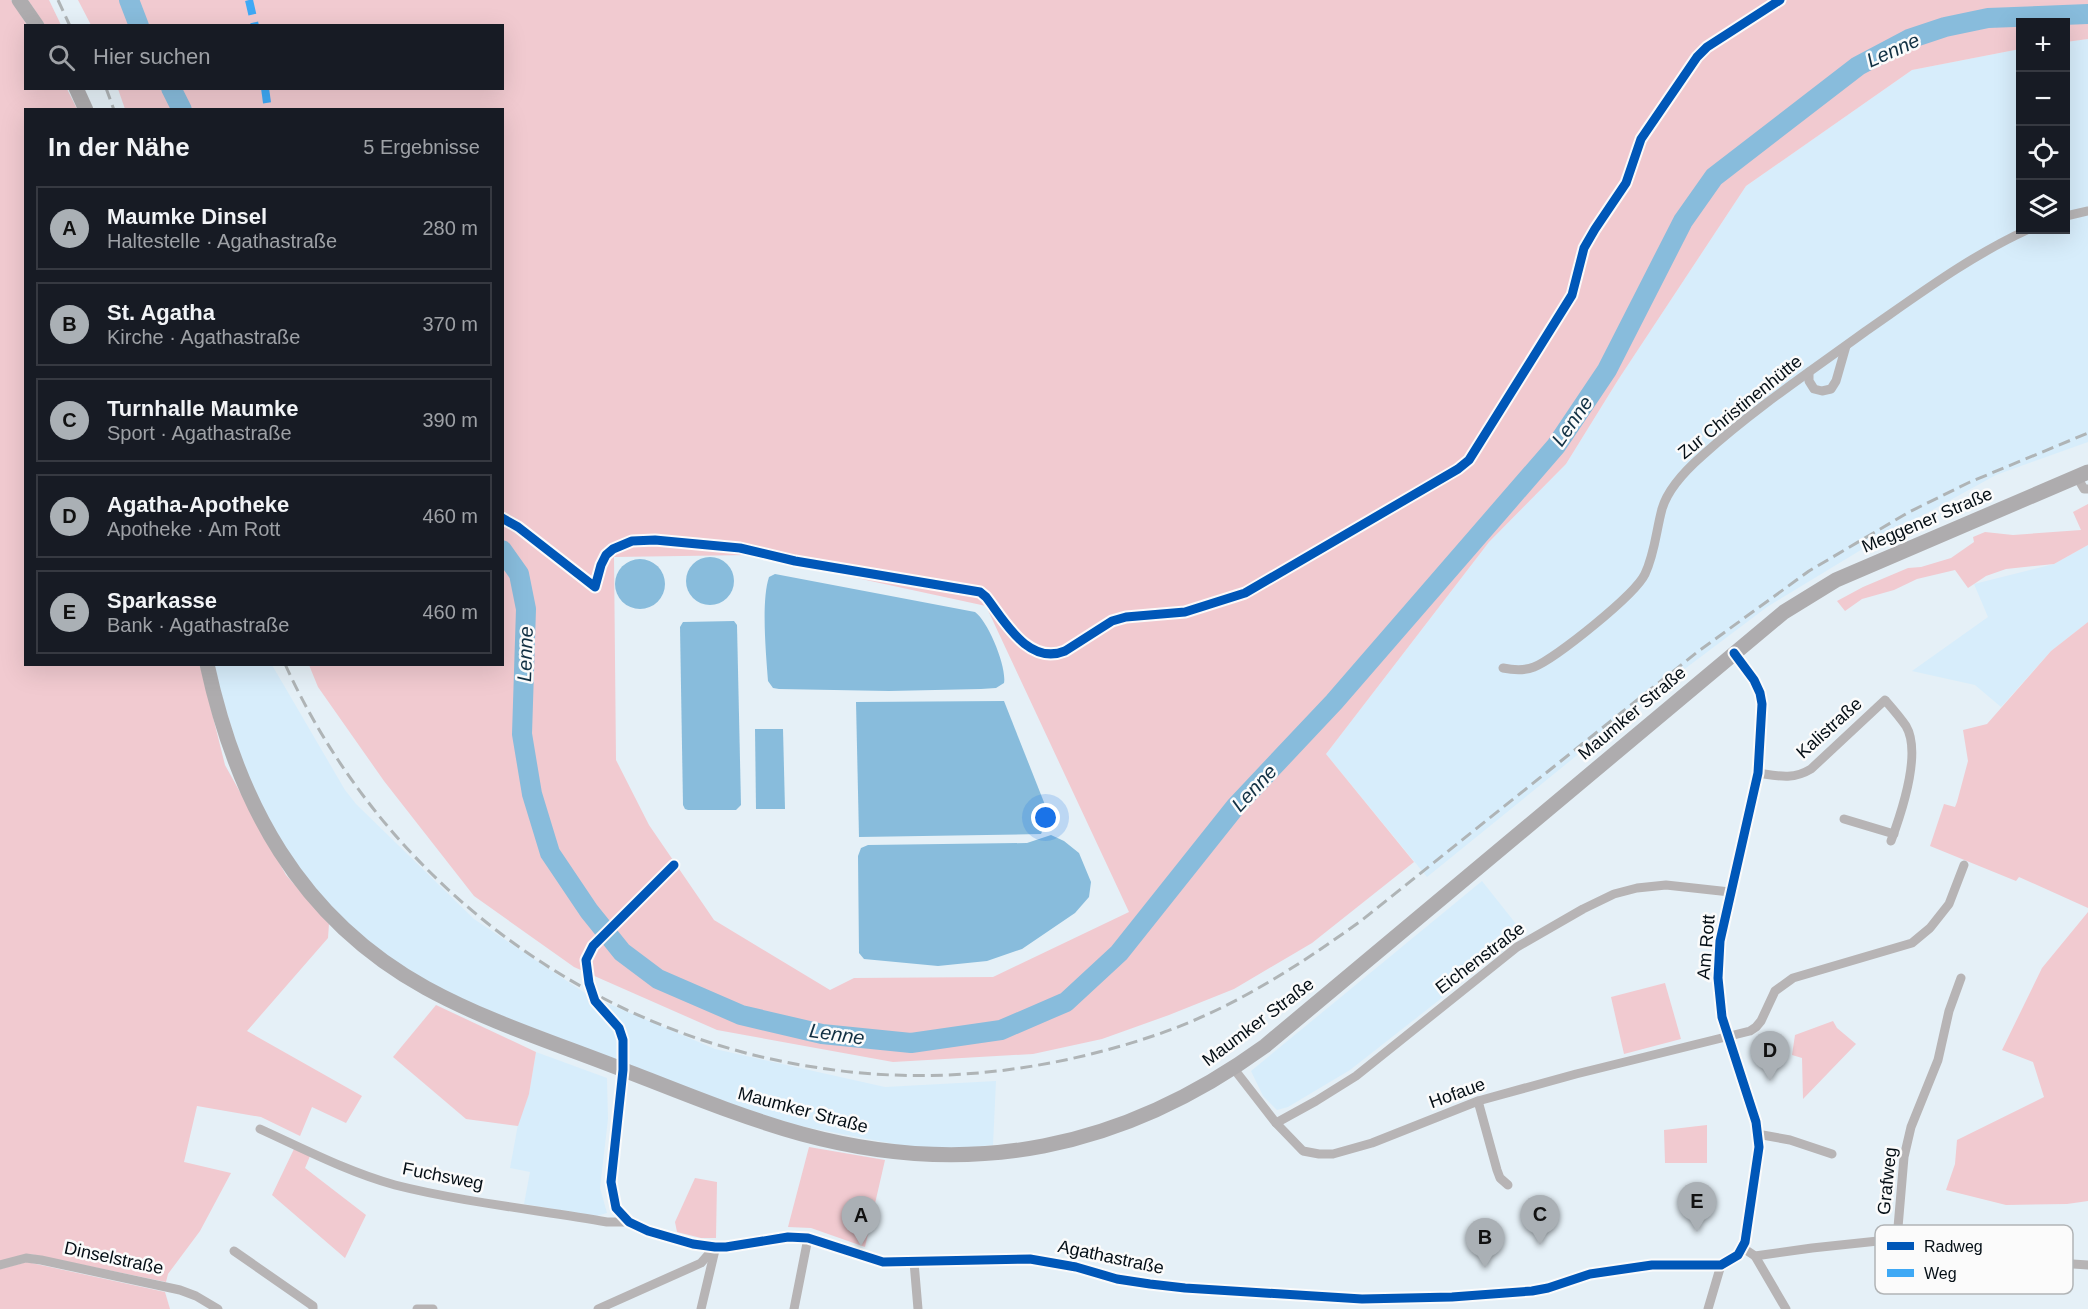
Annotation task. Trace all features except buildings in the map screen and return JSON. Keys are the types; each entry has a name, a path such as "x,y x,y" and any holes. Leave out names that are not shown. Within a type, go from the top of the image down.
{"main road":[{"path":"19,0 36,24"},
{"path":"76,90 85,108"},
{"name":"Meggener Straße","path":"1785,612 1836,580 2084,480"},
{"name":"Maumker Straße","path":"208,666 238,772 257,814 285,859 317,901 347,931 384,961 443,997 486,1016 739,1114 805,1134 892,1152 959,1155 1034,1148 1102,1132 1134,1121 1182,1099 1234,1069 1265,1046 1785,612"}],"street":[{"path":"2070,215 2088,211"},
{"name":"Zur Christinenhütte","path":"1503,668 1524,669 1540,664 1627,597 1644,576 1649,564 1662,508 1671,490 1703,455 1769,400 1970,260 2018,234"},
{"path":"1809,372 1809,381 1814,389 1822,391 1831,389 1836,381 1846,346"},
{"name":"Am Rott","path":"1734,653 1754,680 1762,704 1758,773 1720,941 1718,978 1722,1017 1756,1122 1759,1147 1743,1248"},
{"name":"Kalistraße","path":"1758,773 1786,777 1800,776 1811,769 1885,700 1906,727 1911,745 1912,766 1892,837 1844,819"},
{"path":"629,1222 616,1208 610,1182 623,1070 623,1040 619,1028 596,1001 589,983 586,960 593,946 674,865"},
{"name":"Hofaue","path":"1234,1069 1276,1123 1304,1151 1333,1154 1372,1143 1478,1101 1750,1031 1756,1027 1775,992 1793,978 1912,943 1930,928 1949,904 1964,865"},
{"name":"Eichenstraße","path":"1276,1123 1356,1076 1517,947 1583,909 1614,894 1637,888 1666,885 1730,892"},
{"name":"Grafweg","path":"1898,1225 1908,1137 1938,1060 1949,1011 1961,978"},
{"path":"1478,1101 1497,1170 1500,1178 1508,1185"},
{"name":"Fuchsweg","path":"260,1129 341,1166 395,1184 607,1222 629,1222"},
{"path":"1757,1134 1790,1140 1832,1154"},
{"name":"Agathastraße","path":"629,1222 648,1231 693,1244 715,1247 788,1237 808,1238 883,1262 1030,1259 1150,1284 1362,1299 1452,1297 1532,1291 1590,1274 1652,1265 1721,1265"},
{"path":"794,1309 808,1238"},
{"name":"Grafweg","path":"1755,1256 1875,1242"},
{"path":"598,1309 701,1263 715,1247"},
{"path":"701,1309 715,1247"},
{"path":"1708,1309 1721,1265 1732,1260 1743,1248 1755,1256 1786,1309"},
{"path":"234,1251 313,1306 313,1309"},
{"name":"Dinselstraße","path":"0,1265 26,1258 41,1260 180,1290 218,1309"},
{"path":"914,1262 918,1309"},
{"path":"2073,1264 2088,1265"},
{"path":"417,1309 433,1309"}],"shaded area":[{"path":"0,0 11,0 26,24 24,24 24,90 68,90 76,108 24,108 24,666 200,666 225,765 286,875 329,924 328,938 247,1031 362,1096 346,1123 312,1107 300,1136 261,1117 197,1106 184,1162 231,1173 200,1231 168,1274 166,1282 30,1254 0,1261"},
{"path":"28,0 49,0 61,24 44,24"},
{"path":"78,0 2088,0 2088,39 2070,41 2070,18 2016,18 2016,50 1912,70 1746,186 1618,380 1566,464 1489,542 1326,754 1414,862 1312,943 1234,989 1102,1039 1033,1054 893,1062 717,1030 574,967 474,896 384,781 318,687 309,666 504,666 504,108 125,108 118,90 504,90 504,24 90,24","holes":["750,555 986,606 1129,912 993,977 854,978 830,990 714,920 649,825 616,760 614,557"]},
{"path":"2088,39 2088,442 1996,475 1874,542 1767,607 1666,683 1427,877 1326,754 1489,542 1566,464 1618,380 1746,186 1912,70 2016,50 2016,234 2070,234 2070,41"},
{"path":"2088,504 2088,545 2054,564 2006,569 1986,576 1968,588 1955,570 1917,579 1894,590 1862,599 1845,611 1837,601 1908,568 1921,567 1951,558 1974,542 1973,537 1985,532 2013,535 2081,530 2073,512"},
{"path":"2088,545 2088,622 2051,651 2001,707 1975,685 1912,671 1988,617 1974,584 2054,564"},
{"path":"2088,622 2088,908 2019,877 2016,881 1930,846 1944,804 1955,807 1957,802 1968,761 1963,730 1987,724 2051,651"},
{"path":"212,666 273,666 345,790 356,804 474,919 588,995 715,1049 885,1087 996,1081 993,1145 953,1149 910,1147 800,1126 708,1096 474,1005 443,990 389,958 360,935 318,893 288,852 252,793"},
{"path":"1482,881 1524,934 1503,946 1438,1001 1350,1070 1288,1107 1277,1110 1263,1096 1251,1071"},
{"path":"2088,912 2088,1201 2067,1204 2006,1205 1946,1190 1955,1164 1957,1140 2044,1097 2033,1062 2002,1050 2042,968"},
{"path":"1665,983 1681,1039 1624,1054 1611,997"},
{"path":"436,1005 536,1052 529,1094 518,1126 466,1119 393,1057"},
{"path":"1833,1021 1837,1028 1856,1044 1803,1099 1802,1058 1792,1055 1795,1035"},
{"path":"536,1052 607,1078 608,1119 600,1188 607,1213 597,1216 524,1204 530,1172 510,1168 519,1119 529,1094"},
{"path":"1707,1125 1707,1163 1665,1163 1664,1130"},
{"path":"809,1147 885,1160 865,1247 811,1228 788,1227"},
{"path":"294,1149 310,1156 305,1168 366,1215 345,1258 272,1195"},
{"path":"695,1178 717,1182 716,1238 701,1238 677,1232 675,1222"},
{"path":"27,1262 165,1292 170,1309 0,1309 0,1269"}],"water":[{"path":"705,557 715,557 730,567 734,581 733,590 724,601 715,605 705,605 690,595 686,586 686,576 696,561"},
{"path":"635,559 645,559 658,566 665,579 665,589 658,602 645,609 635,609 626,605 619,598 615,589 615,579 619,570 626,563"},
{"path":"775,574 975,612 996,645 1003,666 1004,683 996,688 889,691 773,688 768,681 765,600 769,577"},
{"path":"734,621 737,625 741,805 736,810 688,810 683,805 680,627 683,622"},
{"path":"1004,701 1049,815 1041,834 859,837 856,702"},
{"path":"755,729 783,729 785,809 756,809"},
{"path":"1051,835 1064,841 1079,853 1091,882 1089,897 1075,913 1022,949 987,961 938,966 864,959 859,953 858,856 861,848 868,845 1027,843"}],"waterway":[{"name":"Lenne","path":"129,0 138,24"},
{"name":"Lenne","path":"504,553 519,574 526,609 522,734 532,794 550,853 589,911 622,952 658,979 741,1015 822,1034 911,1043 1001,1030 1066,1002 1119,953 1236,806 1334,702 1556,446 1607,370 1683,221 1714,177 1858,66 1909,39 1945,27 1988,18 2088,14"},
{"name":"Lenne","path":"172,90 181,108"}],"railway":[{"path":"58,0 69,24"},
{"path":"107,90 113,108"},
{"path":"286,666 327,743 378,815 438,880 504,936 577,984 656,1023 740,1051 827,1069 868,1074 910,1076 993,1072 1075,1058 1156,1035 1211,1013 1263,985 1362,920 1696,653 1809,571 1909,512 1970,482 2088,433"}],"marked path":[{"path":"249,0 255,24"},
{"path":"265,90 268,108"}],"cycle path":[{"path":"504,519 518,527 595,587 606,555 613,549 632,541 655,540 740,548 795,561 980,592 1009,628 1028,647 1052,654 1065,651 1112,621 1126,617 1185,612 1245,593 1458,469 1469,460 1572,295 1584,248 1626,183 1641,139 1697,57 1707,47 1780,0"},
{"path":"674,865 593,946 586,960 589,983 595,1001 619,1028 623,1040 623,1070 611,1182 616,1208 629,1222 648,1231 693,1244 715,1247 788,1237 808,1238 883,1262 1030,1259 1076,1267 1117,1279 1150,1284 1362,1299 1452,1297 1532,1291 1590,1274 1652,1265 1721,1265 1738,1255 1745,1242 1759,1147 1756,1122 1722,1017 1718,978 1720,941 1758,773 1762,704 1754,680 1734,653"}],"place":[{"name":"Agatha-Apotheke","path":"1770,1081"},
{"name":"Sparkasse","path":"1697,1232"},
{"name":"Turnhalle Maumke","path":"1540,1245"},
{"name":"Maumke Dinsel","path":"861,1246"},
{"name":"St. Agatha","path":"1485,1268"}]}
